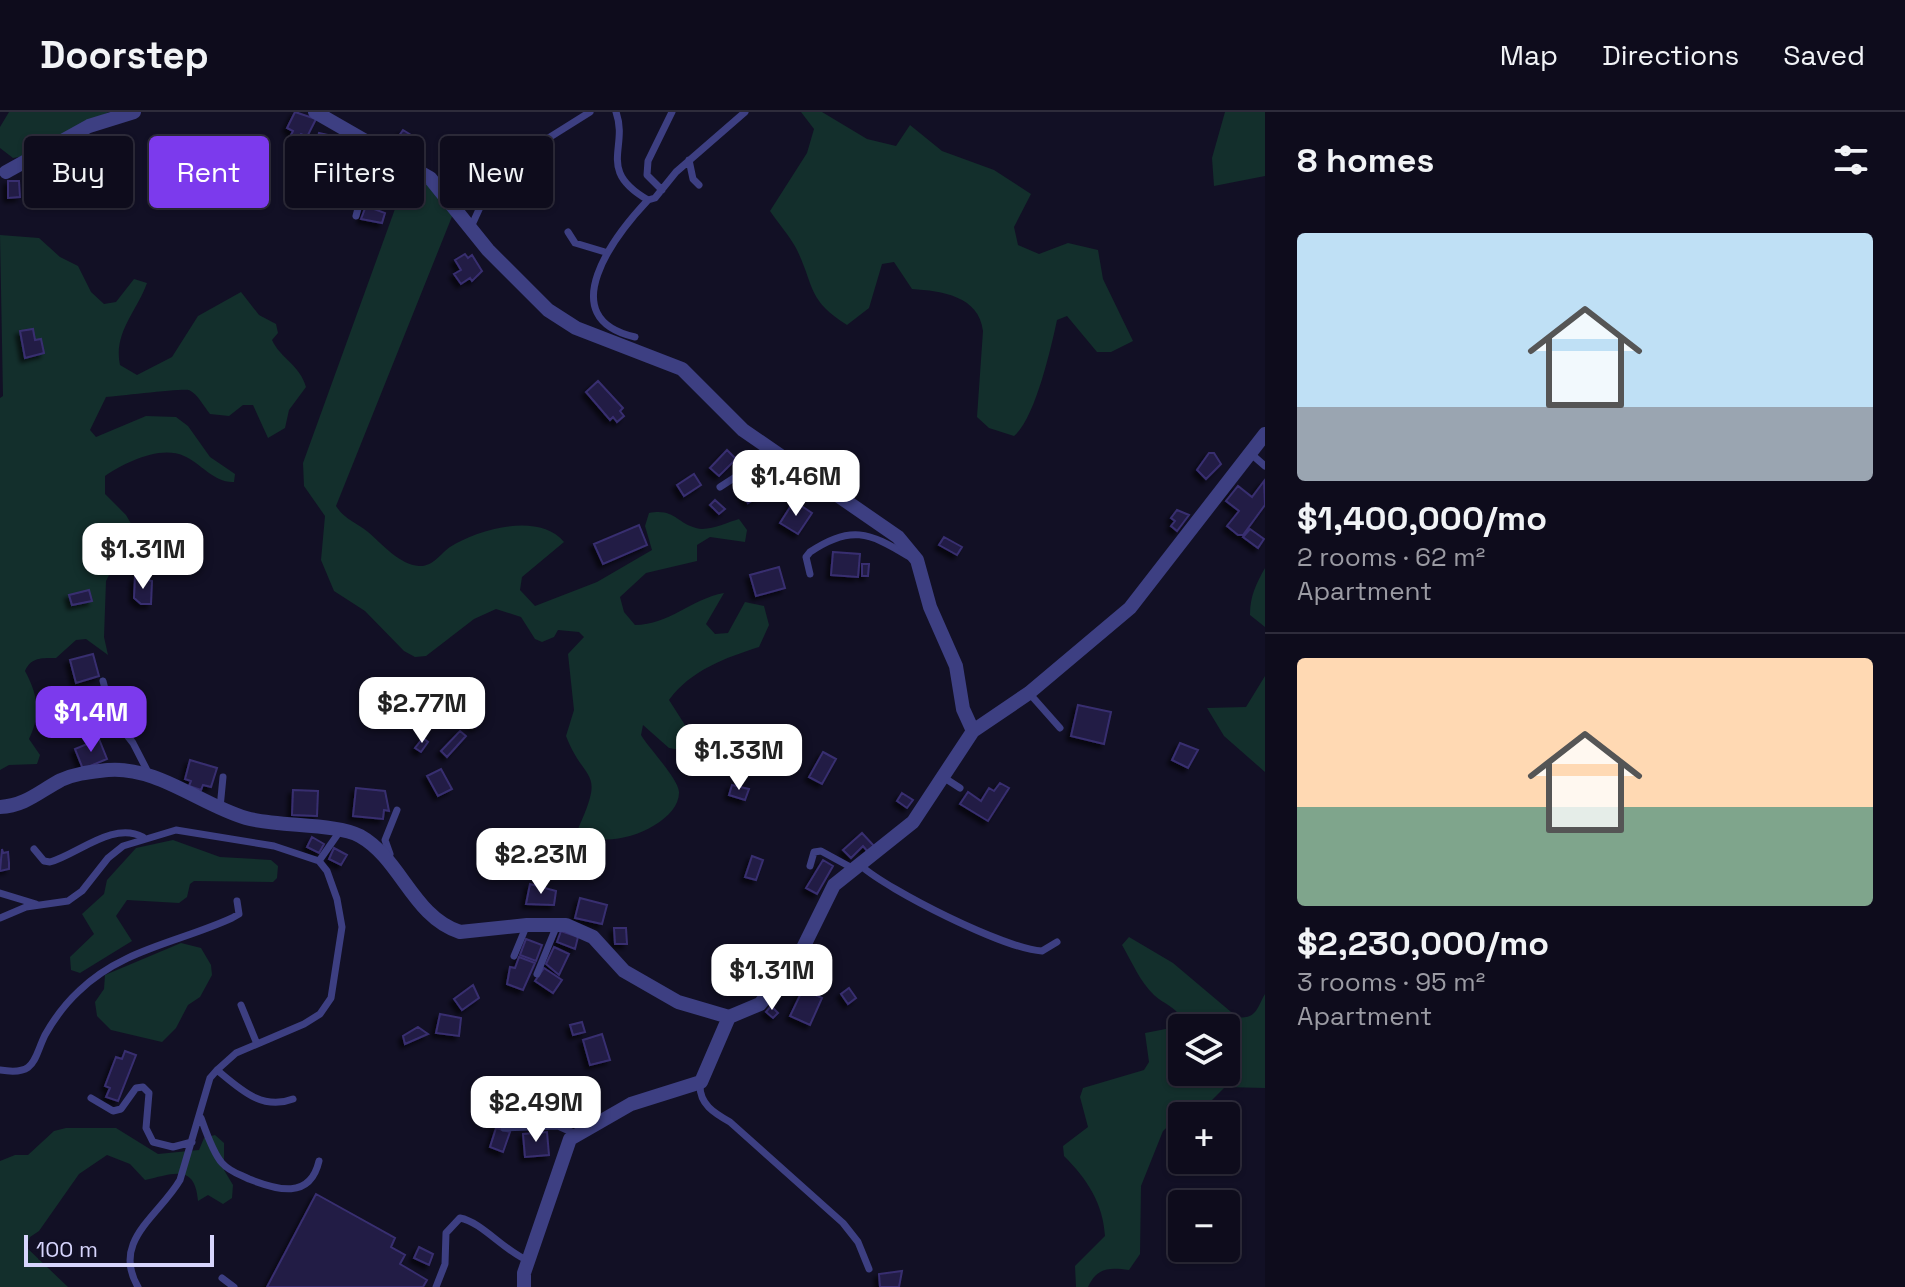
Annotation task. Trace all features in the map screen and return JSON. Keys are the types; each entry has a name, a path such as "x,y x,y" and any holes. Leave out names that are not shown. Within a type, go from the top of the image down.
{"street":[{"path":"6,172 89,126 134,112"},
{"path":"315,112 358,136"},
{"path":"424,174 515,280 548,310 576,328 682,369 723,412 774,452 889,528 917,560 930,607 956,666 963,709 973,731"},
{"path":"0,807 18,805 59,781 89,772 124,770 151,778 220,808 276,825 357,834 373,845 442,925 460,932 559,924 593,937 636,979 678,1002 729,1017 760,1004 787,975 827,895 913,822 973,731 1029,693 1130,608 1265,434"},
{"path":"524,1287 529,1261 566,1146 577,1135 631,1104 701,1082 729,1017"}],"lane":[{"path":"552,136 590,112"},
{"path":"616,112 615,157 619,171 629,186 648,200"},
{"path":"662,190 647,175 648,161 672,112"},
{"path":"635,337 617,333 605,324 598,312 594,293 605,252 648,200 745,112"},
{"path":"689,160 693,179 699,185"},
{"path":"356,216 358,208"},
{"path":"471,227 480,208"},
{"path":"568,232 575,243 605,252"},
{"path":"1249,451 1265,466"},
{"path":"720,487 774,452"},
{"path":"810,574 806,557 810,552 853,533 875,536 917,560"},
{"path":"103,681 112,716 133,743 151,778"},
{"path":"1029,693 1060,728"},
{"path":"220,808 223,777"},
{"path":"943,777 960,788"},
{"path":"397,810 388,830 386,849 415,897"},
{"path":"0,918 38,905 68,901 82,891 108,858 123,846 143,837 176,830 274,846 319,861 327,871 341,914 337,978 331,998 320,1014 236,1053 210,1078 180,1180 172,1194 152,1213 131,1250 130,1272 138,1287"},
{"path":"319,861 340,831"},
{"path":"34,849 44,861 50,862 117,834 126,832 143,837"},
{"path":"810,866 814,852 821,851 1009,944 1042,951 1057,942"},
{"path":"0,893 38,905"},
{"path":"0,1070 24,1070 33,1065 56,1018 93,978 151,947 232,918 239,914 237,901"},
{"path":"537,974 559,924"},
{"path":"514,956 527,925"},
{"path":"241,1005 257,1044"},
{"path":"217,1070 256,1100 282,1103 293,1099"},
{"path":"701,1082 702,1099 712,1112 730,1122 843,1223 858,1242 869,1269"},
{"path":"91,1098 113,1111 121,1109 136,1088 143,1087 149,1093 146,1128 153,1142 173,1147 192,1142"},
{"path":"200,1116 220,1161 231,1172 267,1187 283,1192 300,1188 311,1181 319,1161"},
{"path":"504,1128 558,1126 577,1135"},
{"path":"436,1287 445,1264 446,1233 460,1218 472,1222 500,1246 529,1261"},
{"path":"222,1278 234,1287"}],"green space":[{"path":"9,112 109,112 58,136 24,136 24,156 13,158 0,148 0,127"},
{"path":"801,112 822,112 867,139 896,146 910,125 942,151 994,170 1031,194 1014,227 1018,245 1039,254 1068,243 1098,250 1103,279 1133,341 1111,352 1097,352 1067,316 1057,320 1041,382 1022,427 1014,436 989,428 977,417 983,331 980,319 967,303 947,294 912,289 894,262 882,264 869,308 847,325 824,307 813,291 796,248 770,211 807,153 814,129"},
{"path":"1225,112 1265,112 1265,176 1214,186 1212,158"},
{"path":"424,181 440,199 440,208 448,208 453,214 336,506 398,558 419,566 432,562 462,540 508,526 540,528 553,533 564,542 522,577 520,590 535,606 597,582 652,550 645,526 649,513 670,514 701,529 739,519 747,530 745,542 710,537 697,545 697,561 646,573 620,597 624,612 635,625 659,621 724,593 706,624 715,634 728,633 745,602 764,606 769,625 759,647 698,673 669,700 692,736 686,751 669,748 643,725 641,735 669,772 679,792 676,804 667,816 654,826 620,838 589,837 578,829 592,785 566,736 574,710 568,654 584,637 579,632 558,630 554,637 542,642 535,639 521,617 496,609 474,619 426,656 415,657 404,651 365,611 334,591 321,560 325,516 304,486 303,463 395,208 424,208"},
{"path":"0,235 39,238 60,257 78,266 91,292 104,304 116,302 134,279 147,283 120,343 120,365 137,375 172,357 198,316 241,292 259,315 276,324 278,333 272,340 299,373 306,387 289,410 285,428 268,438 253,405 243,405 229,416 210,414 189,390 106,397 90,430 96,437 146,416 176,417 188,426 210,457 235,474 234,482 220,479 190,459 174,453 153,454 132,461 105,476 105,494 126,515 148,553 146,562 110,573 106,581 104,637 108,655 86,639 76,640 56,658 38,659 27,666 25,671 36,705 29,739 40,755 37,764 9,765 0,770 0,398 3,396"},
{"path":"1265,568 1265,627 1250,615 1254,590"},
{"path":"1265,676 1265,772 1224,736 1207,708 1246,707"},
{"path":"173,840 220,857 271,860 278,866 277,878 273,882 194,881 190,884 187,897 179,903 127,900 116,916 132,941 80,973 71,970 70,957 94,934 82,914 104,894 107,880 136,848"},
{"path":"1129,937 1173,963 1233,1014 1178,1014 1149,990 1122,945"},
{"path":"181,943 201,948 211,965 212,975 200,997 188,1005 176,1028 162,1042 111,1030 97,1016 95,1002 104,989 105,975"},
{"path":"1265,994 1265,1088 1225,1087 1210,1102 1168,1102 1168,1126 1163,1131 1141,1186 1140,1254 1129,1270 1104,1270 1095,1276 1088,1287 1076,1287 1075,1266 1105,1236 1104,1224 1092,1192 1064,1156 1063,1146 1088,1127 1080,1097 1083,1088 1144,1070 1149,1062 1145,1033 1168,1029 1168,1086 1240,1086 1240,1017 1252,1015"},
{"path":"66,1128 116,1128 158,1154 199,1150 204,1138 215,1135 224,1143 224,1170 233,1185 232,1198 223,1204 208,1195 198,1201 196,1189 187,1176 173,1174 145,1180 130,1164 107,1155 79,1174 39,1231 30,1237 26,1247 68,1287 0,1287 0,1161 15,1155 28,1155 54,1131"}],"building":[{"path":"295,112 316,119 308,136 290,136 293,131 287,128"},
{"path":"403,130 413,136 399,136"},
{"path":"8,181 19,181 20,197 8,198"},
{"path":"365,208 385,213 382,223 361,219"},
{"path":"465,254 468,258 472,255 482,271 472,281 470,278 461,284 454,274 461,270 455,260"},
{"path":"33,329 35,340 41,339 44,353 25,358 20,331"},
{"path":"598,381 623,408 620,411 624,416 617,422 613,417 610,420 586,392"},
{"path":"727,450 736,459 719,476 710,468"},
{"path":"1209,453 1214,453 1221,464 1206,479 1197,470"},
{"path":"694,474 701,485 684,496 677,485"},
{"path":"759,479 767,491 748,503 740,490"},
{"path":"1264,481 1265,505 1243,535 1238,535 1227,526 1239,511 1226,501 1238,486 1252,497"},
{"path":"715,500 725,509 719,514 710,505"},
{"path":"794,501 812,513 798,534 780,523"},
{"path":"1177,510 1189,515 1177,531 1171,526 1175,521 1171,518"},
{"path":"639,525 647,545 603,564 594,544"},
{"path":"1250,529 1264,539 1258,548 1243,537"},
{"path":"944,537 962,547 957,555 939,545"},
{"path":"833,552 860,554 858,577 831,575"},
{"path":"862,564 869,564 868,576 862,576"},
{"path":"779,567 785,588 756,596 750,575"},
{"path":"135,577 152,581 151,604 141,604 134,598"},
{"path":"89,590 92,601 72,605 69,595"},
{"path":"93,654 99,676 76,683 70,660"},
{"path":"448,698 481,720 476,727 456,714 451,721 438,713"},
{"path":"1078,705 1111,712 1104,744 1071,736"},
{"path":"460,731 466,736 447,757 441,751"},
{"path":"423,738 428,742 421,752 415,748"},
{"path":"99,739 107,759 83,769 75,749"},
{"path":"1180,743 1198,750 1188,768 1172,760"},
{"path":"823,752 836,759 822,784 809,777"},
{"path":"190,760 217,768 211,787 203,785 201,790 189,786 191,781 185,779"},
{"path":"441,769 452,789 438,796 427,776"},
{"path":"1000,783 1009,788 988,821 960,804 968,792 981,801 989,788 994,791"},
{"path":"732,785 749,789 745,800 729,795"},
{"path":"356,788 385,791 389,811 384,810 383,819 353,816"},
{"path":"293,790 318,791 317,816 292,815"},
{"path":"902,793 913,800 907,808 897,801"},
{"path":"862,833 874,846 868,852 863,846 851,858 843,850"},
{"path":"312,837 324,844 319,853 307,847"},
{"path":"334,848 347,855 341,865 329,859"},
{"path":"2,849 3,853 8,852 9,869 0,871"},
{"path":"752,856 763,860 756,880 745,877"},
{"path":"823,860 833,866 817,894 806,888"},
{"path":"530,884 556,891 554,905 526,904"},
{"path":"580,898 607,905 602,924 575,918"},
{"path":"614,928 626,928 627,944 615,944"},
{"path":"561,931 578,937 575,949 557,942"},
{"path":"526,939 542,945 536,961 520,955"},
{"path":"554,947 569,954 559,975 546,964"},
{"path":"519,957 535,963 523,990 507,984 510,967 515,968"},
{"path":"544,968 562,980 553,993 535,981"},
{"path":"473,985 479,998 462,1010 454,999"},
{"path":"849,988 856,998 848,1004 841,994"},
{"path":"803,989 822,998 810,1025 790,1016"},
{"path":"771,1006 778,1013 773,1018 766,1012"},
{"path":"440,1014 461,1018 459,1036 436,1033"},
{"path":"582,1022 585,1032 573,1035 570,1025"},
{"path":"418,1027 428,1034 405,1044 403,1036"},
{"path":"602,1034 610,1060 590,1065 583,1040"},
{"path":"125,1051 136,1055 118,1101 106,1097 110,1088 105,1086 116,1057 122,1059"},
{"path":"496,1128 510,1132 503,1152 490,1147"},
{"path":"547,1132 549,1155 525,1157 523,1134"},
{"path":"316,1194 395,1238 391,1247 405,1255 400,1264 427,1280 423,1287 267,1287"},
{"path":"419,1247 433,1254 429,1265 414,1258"},
{"path":"902,1271 899,1287 880,1287 879,1274"}]}
